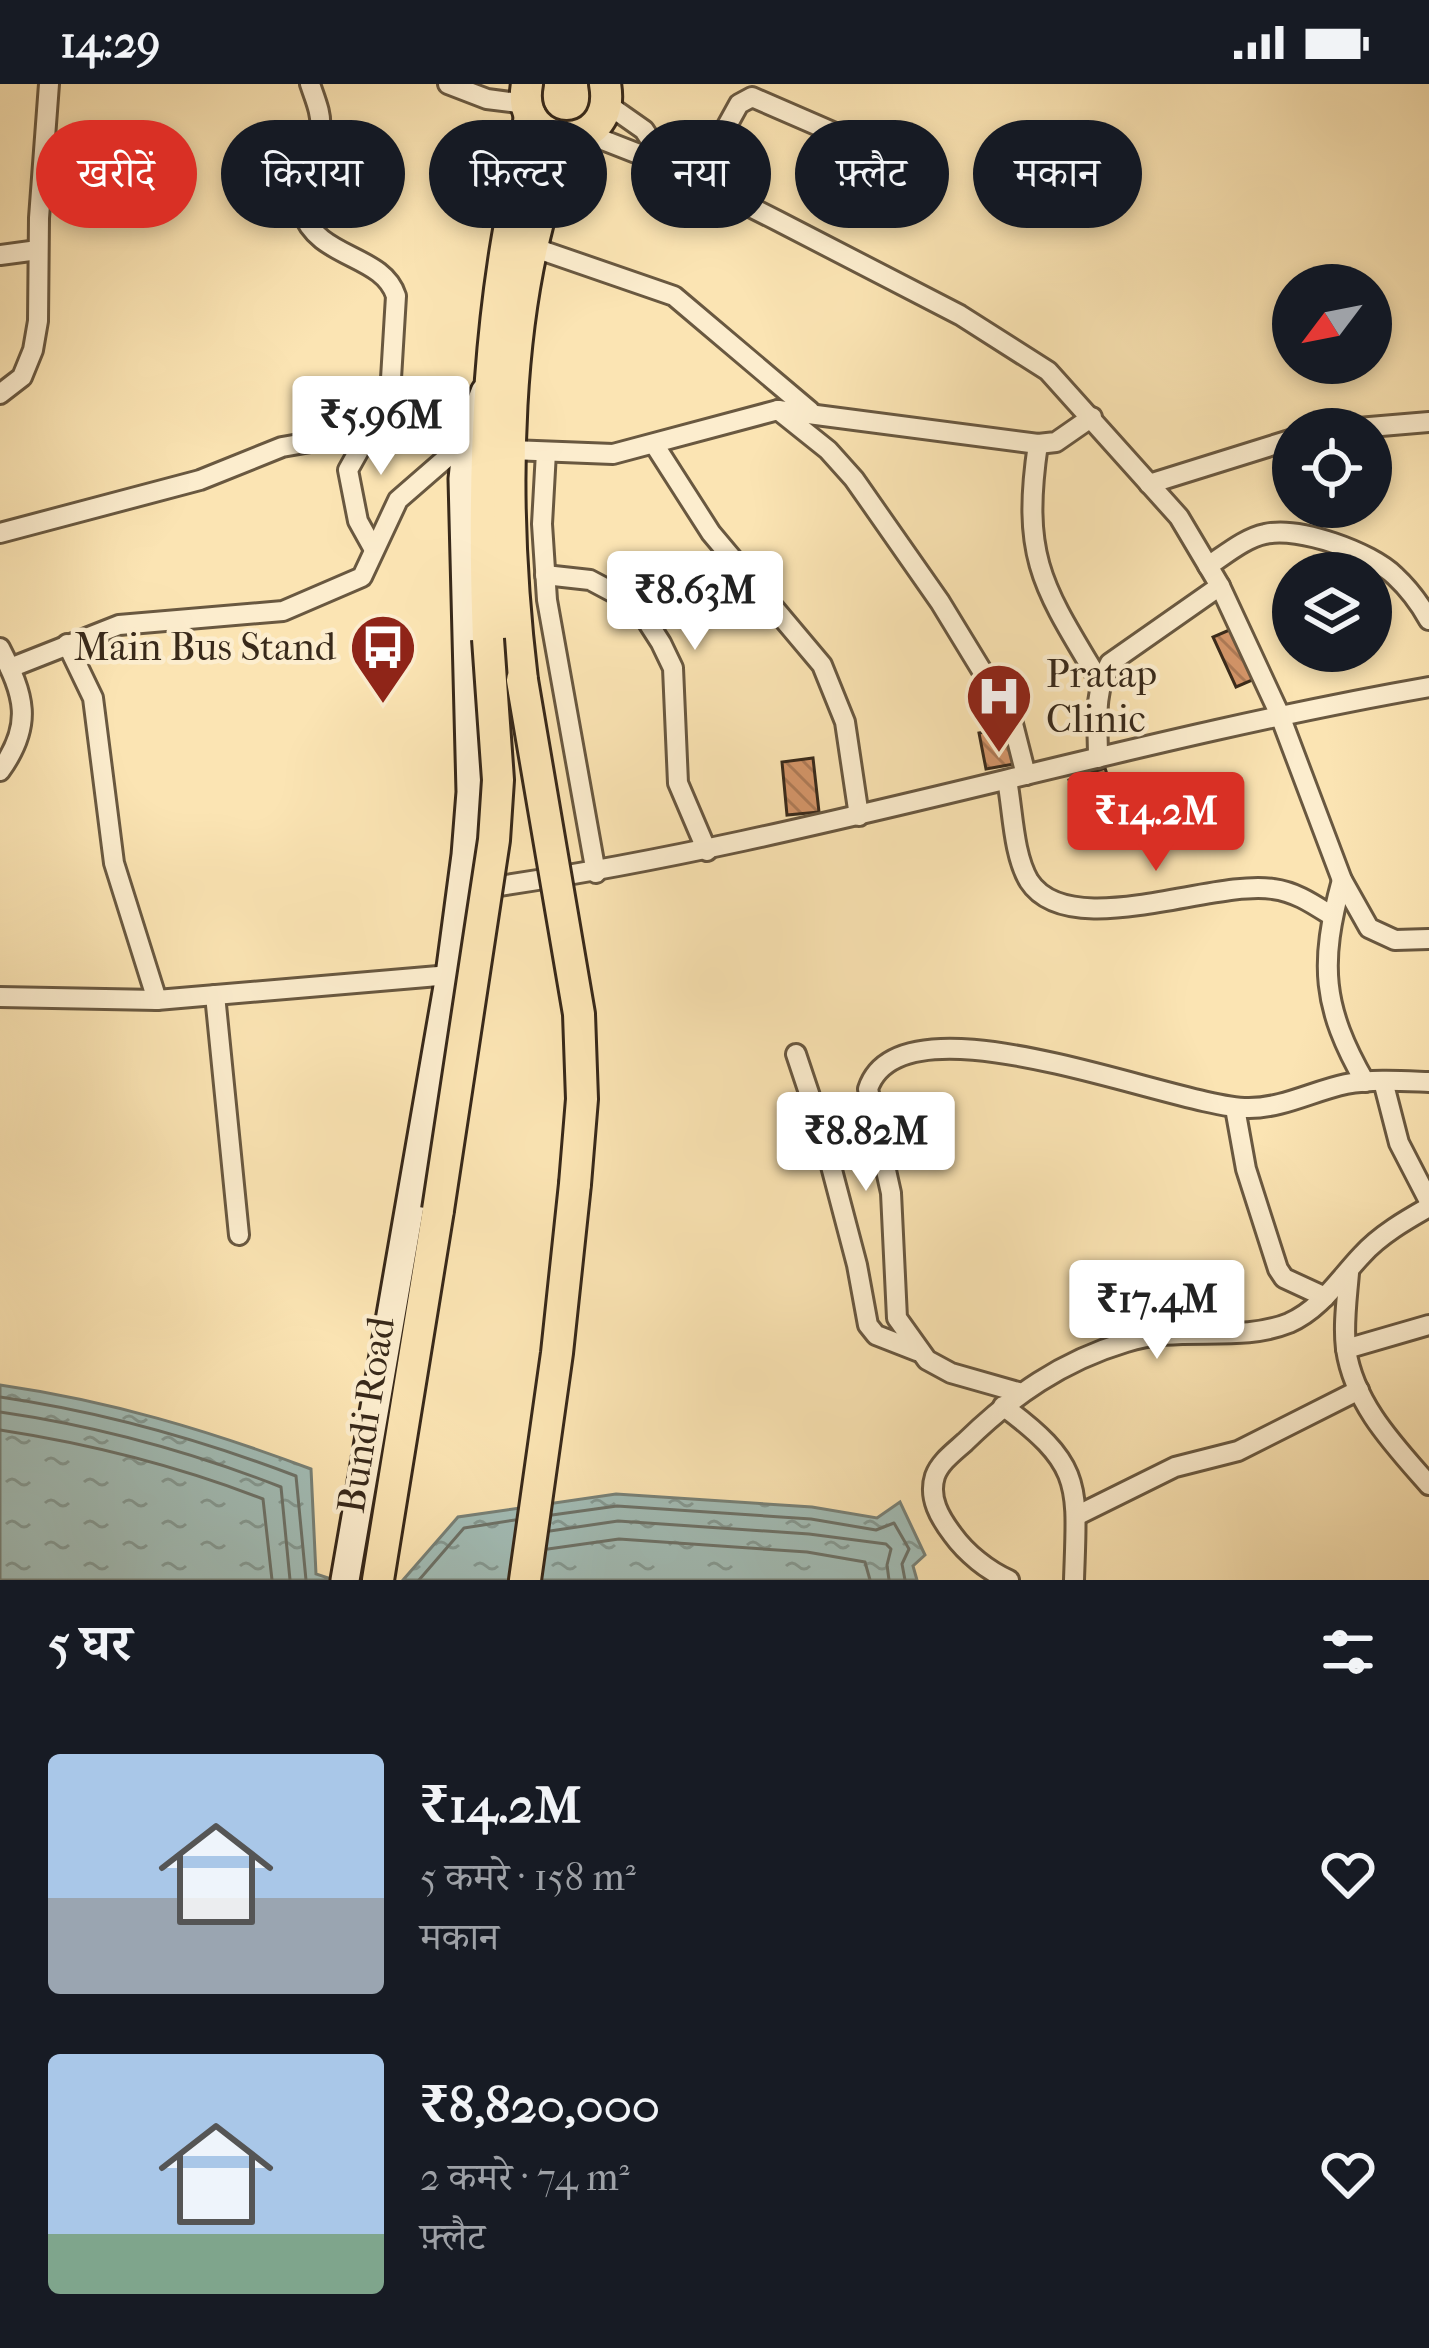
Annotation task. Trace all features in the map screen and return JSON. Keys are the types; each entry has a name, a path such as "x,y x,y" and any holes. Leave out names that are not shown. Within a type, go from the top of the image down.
{"main road":[{"name":"Bundi Road","path":"379,1580 494,840 497,780 488,639 486,460 504,260 528,101"},
{"path":"525,1580 557,1353 582,1099 579,1014 512,597 511,450 536,228"}],"street":[{"path":"0,394 22,377 38,322 49,84"},
{"path":"310,84 321,128 301,196 302,212 338,253 381,272 396,296 390,395 348,470 358,521 373,548"},
{"path":"448,84 487,99 528,101"},
{"path":"606,94 633,120"},
{"path":"730,120 739,104 752,98 803,120"},
{"path":"771,218 960,315 1048,371 1092,417 1179,518 1220,586 1280,713 1342,880 1369,928 1395,940 1429,939"},
{"path":"532,247 674,296 810,411"},
{"path":"0,255 38,250"},
{"path":"346,1572 462,891 471,792 464,621 467,440 491,378"},
{"path":"511,450 613,454 778,410 1038,444 1056,442 1092,417"},
{"path":"778,410 828,450 854,479 940,602 1012,720 1019,852 1030,883 1052,899 1078,908 1271,888 1303,897 1332,916"},
{"path":"1392,425 1429,422"},
{"path":"0,532 181,486 282,447 368,432"},
{"path":"10,668 119,626 283,611 362,577 398,500 467,440"},
{"path":"654,444 711,532 822,665 845,722 859,816"},
{"path":"1038,444 1030,517 1035,559 1054,604 1100,682"},
{"path":"1149,484 1272,446"},
{"path":"546,452 545,575 557,668 596,873"},
{"path":"1208,566 1264,534 1321,539 1360,553 1393,573 1429,620"},
{"path":"545,575 590,580 622,597 662,643 673,668 678,784 707,851"},
{"path":"1098,758 1100,682 1110,663 1220,586"},
{"path":"67,644 93,698 114,863 157,1000"},
{"path":"0,647 21,690 24,715 0,771"},
{"path":"462,891 596,873 707,851 1280,713 1429,687"},
{"path":"1010,1580 956,1540 933,1500 941,1464 1011,1399 1124,1342 1159,1334 1259,1331 1303,1316 1362,1255 1429,1204 1374,1082 1332,1015 1328,972 1332,916 1342,880"},
{"path":"0,997 157,1000 450,975"},
{"path":"215,995 239,1235"},
{"path":"917,1351 897,1318 892,1208 868,1089 873,1074 887,1063 917,1052 980,1050 1108,1073 1196,1102 1235,1108 1271,1107 1374,1082 1429,1082"},
{"path":"796,1054 823,1132 868,1325 876,1335 1011,1399 1054,1447 1067,1468 1076,1516 1074,1580"},
{"path":"1235,1108 1246,1169 1278,1269 1284,1278 1325,1297"},
{"path":"1349,1273 1346,1349 1359,1390 1384,1432 1429,1485"},
{"path":"1346,1349 1429,1325"},
{"path":"1076,1516 1175,1467 1238,1451 1359,1390"}],"water":[{"path":"0,1385 158,1418 311,1469 316,1574 334,1580 0,1580"},
{"path":"616,1494 812,1507 877,1518 900,1502 925,1555 913,1566 917,1580 403,1580 458,1517"}],"building":[{"path":"1234,628 1257,678 1236,687 1213,637"},
{"path":"1008,728 1014,764 986,769 979,733"},
{"path":"813,758 819,812 787,815 782,762"},
{"path":"1105,768 1116,803 1080,815 1069,780"}],"place":[{"name":"Main Bus Stand","path":"383,706"},
{"name":"Pratap Clinic","path":"999,755"}]}
